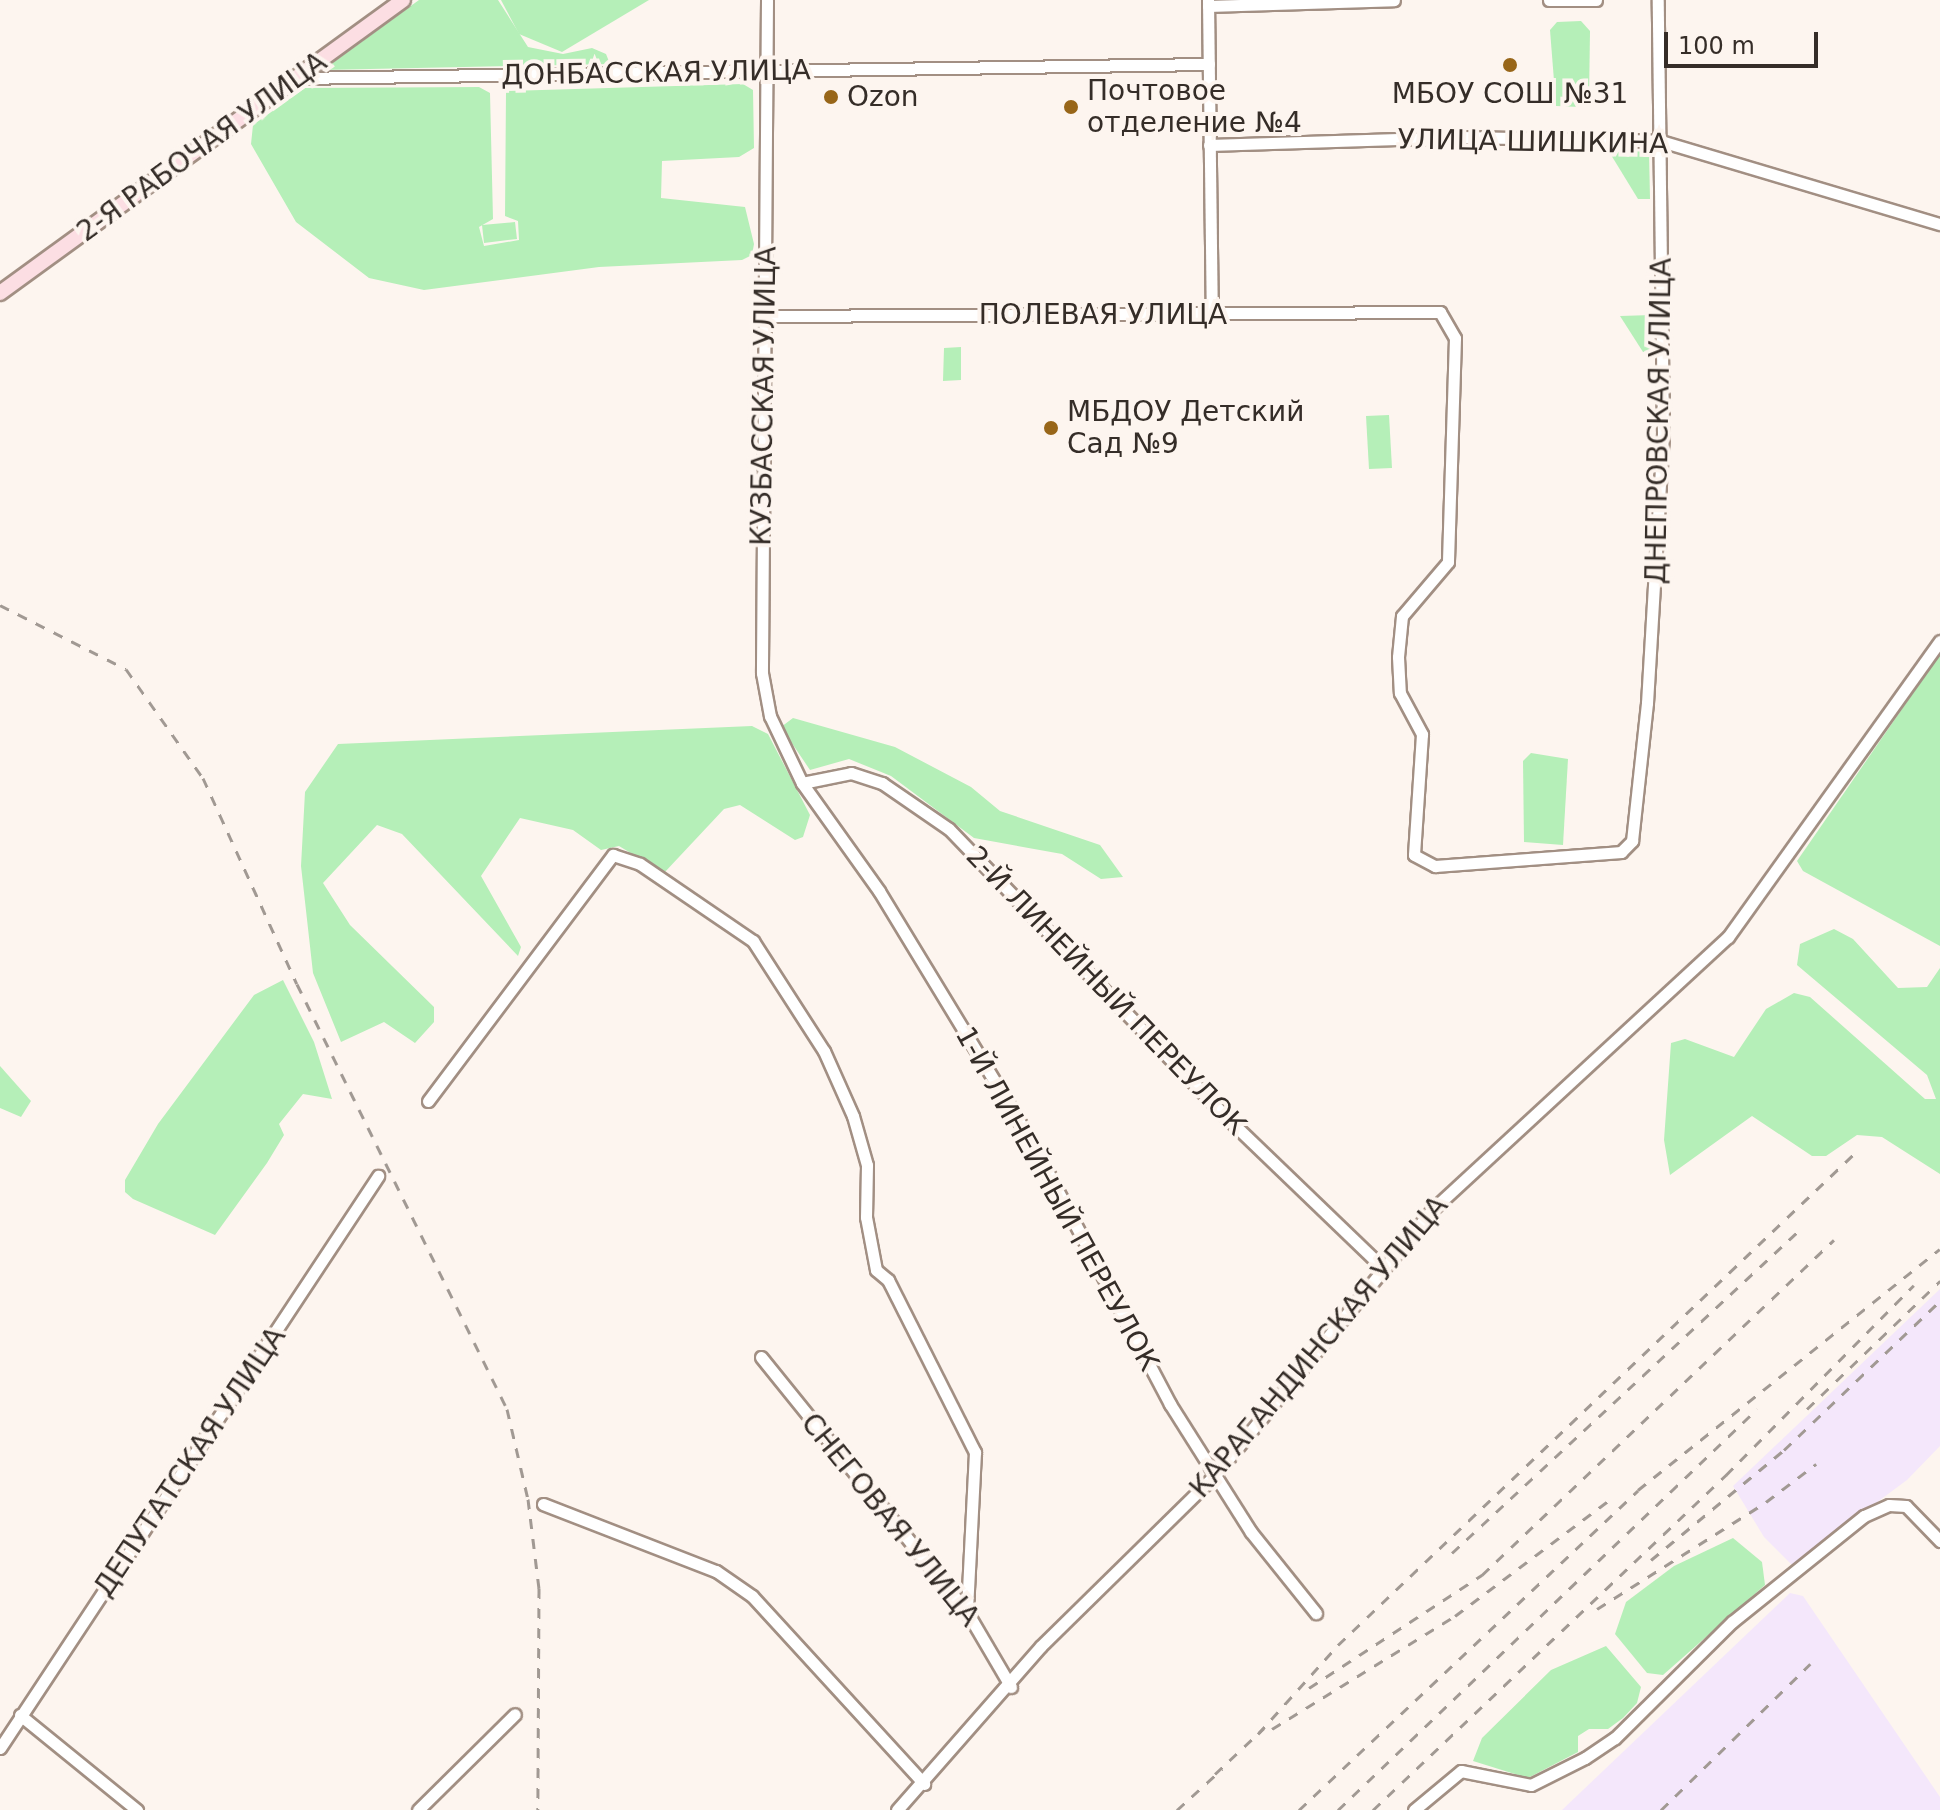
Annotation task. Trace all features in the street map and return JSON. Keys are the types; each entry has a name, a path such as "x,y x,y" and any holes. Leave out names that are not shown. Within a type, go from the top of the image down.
{"main road":[{"name":"2-Я РАБОЧАЯ УЛИЦА","path":"0,293 403,0"}],"street":[{"name":"КУЗБАССКАЯ УЛИЦА","path":"767,0 762,673 764,699 802,783"},
{"path":"1212,314 1208,3 1394,0"},
{"path":"1549,0 1596,0"},
{"name":"ДНЕПРОВСКАЯ УЛИЦА","path":"1448,562 1402,616 1400,693 1422,734 1414,855 1426,866 1621,852 1632,841 1656,596 1663,433 1658,0"},
{"name":"ДОНБАССКАЯ УЛИЦА","path":"295,78 1209,64"},
{"name":"УЛИЦА ШИШКИНА","path":"1209,145 1461,137 1661,141 1940,224"},
{"name":"ПОЛЕВАЯ УЛИЦА","path":"766,316 1440,312 1455,338 1448,562"},
{"name":"КАРАГАНДИНСКАЯ УЛИЦА","path":"897,1810 1011,1687 1041,1646 1215,1475 1346,1322 1381,1266 1485,1157 1728,937 1940,641"},
{"name":"2-Й ЛИНЕЙНЫЙ ПЕРЕУЛОК","path":"802,783 851,773 882,783 949,829 1222,1113 1381,1266"},
{"name":"1-Й ЛИНЕЙНЫЙ ПЕРЕУЛОК","path":"802,783 879,891 1019,1120 1119,1312 1215,1475 1316,1613"},
{"path":"428,1101 602,864 624,856 753,941 824,1051 867,1165 866,1217 876,1270 888,1280 975,1452 967,1612"},
{"name":"ДЕПУТАТСКАЯ УЛИЦА","path":"0,1748 378,1176"},
{"name":"СНЕГОВАЯ УЛИЦА","path":"761,1357 967,1612 1011,1687"},
{"path":"543,1504 716,1571 752,1596 924,1784"},
{"path":"1414,1810 1446,1779 1470,1769 1531,1785 1585,1758 1615,1738 1732,1622 1864,1516 1889,1505 1906,1506 1940,1541"},
{"path":"418,1810 515,1714"},
{"path":"20,1715 137,1810"}],"shaded area":[{"path":"1940,1289 1940,1446 1907,1480 1792,1565 1764,1537 1733,1486"},
{"path":"1790,1593 1803,1596 1940,1797 1940,1810 1562,1810"}],"green space":[{"path":"419,0 498,0 528,47 563,54 592,48 606,54 610,64 323,70"},
{"path":"501,0 649,0 562,52 519,34"},
{"path":"1581,21 1590,31 1589,99 1580,107 1556,106 1550,30 1557,22"},
{"path":"743,84 753,90 754,148 739,157 662,161 661,198 745,207 754,244 752,255 742,260 599,267 424,290 369,278 296,222 251,144 253,125 305,88 479,87 490,93 493,219 479,227 484,246 519,240 518,221 505,216 506,91"},
{"path":"1608,150 1649,152 1650,199 1638,199"},
{"path":"515,222 517,239 484,243 482,225"},
{"path":"1652,315 1651,351 1643,352 1620,316"},
{"path":"961,347 961,380 943,381 944,348"},
{"path":"1389,415 1392,468 1369,469 1366,416"},
{"path":"1940,654 1940,946 1803,871 1797,861"},
{"path":"793,718 895,747 971,787 1000,811 1100,845 1123,877 1101,879 1062,854 974,838 891,776 849,759 810,770 781,727"},
{"path":"752,726 768,734 810,815 803,837 795,840 740,805 724,809 664,873 619,846 601,850 573,830 520,818 481,876 521,947 518,956 402,834 377,825 323,883 350,925 434,1007 434,1022 415,1043 384,1022 341,1042 313,973 301,866 305,792 338,744"},
{"path":"1531,753 1568,759 1563,845 1524,842 1523,761"},
{"path":"1834,929 1853,939 1898,988 1927,987 1940,968 1940,1174 1882,1137 1857,1135 1826,1156 1812,1156 1752,1116 1670,1175 1664,1140 1671,1043 1685,1039 1734,1057 1766,1009 1794,993 1810,997 1925,1099 1936,1099 1927,1075 1797,965 1800,944"},
{"path":"283,980 314,1042 332,1099 303,1094 279,1124 284,1135 267,1163 215,1235 133,1199 125,1192 125,1180 158,1124 254,995"},
{"path":"0,1066 31,1101 21,1117 0,1108"},
{"path":"1733,1538 1762,1562 1765,1585 1663,1675 1647,1673 1615,1634 1626,1602 1674,1566"},
{"path":"1606,1646 1641,1687 1637,1703 1623,1718 1608,1729 1589,1729 1578,1736 1578,1752 1528,1778 1473,1761 1482,1738 1551,1670"}],"railway":[{"path":"0,605 126,669 203,778 297,984 507,1409 528,1499 539,1588 538,1810"},
{"path":"1258,1734 1338,1645 1853,1155"},
{"path":"1452,1553 1797,1232"},
{"path":"1309,1688 1482,1575 1834,1240"},
{"path":"1299,1810 1638,1490 1940,1249"},
{"path":"1807,1409 1940,1281"},
{"path":"1373,1810 1726,1475 1914,1285"},
{"path":"1651,1560 1784,1450 1938,1303"},
{"path":"1338,1810 1757,1409"},
{"path":"1597,1609 1766,1502 1816,1464"},
{"path":"1272,1729 1455,1616 1612,1498"},
{"path":"1661,1810 1810,1664"},
{"path":"1215,1774 1264,1728"},
{"path":"1177,1810 1222,1769"}],"place":[{"name":"МБОУ СОШ №31","path":"1510,65"},
{"name":"Ozon","path":"831,97"},
{"name":"Почтовое отделение №4","path":"1071,107"},
{"name":"МБДОУ Детский Сад №9","path":"1051,428"}]}
